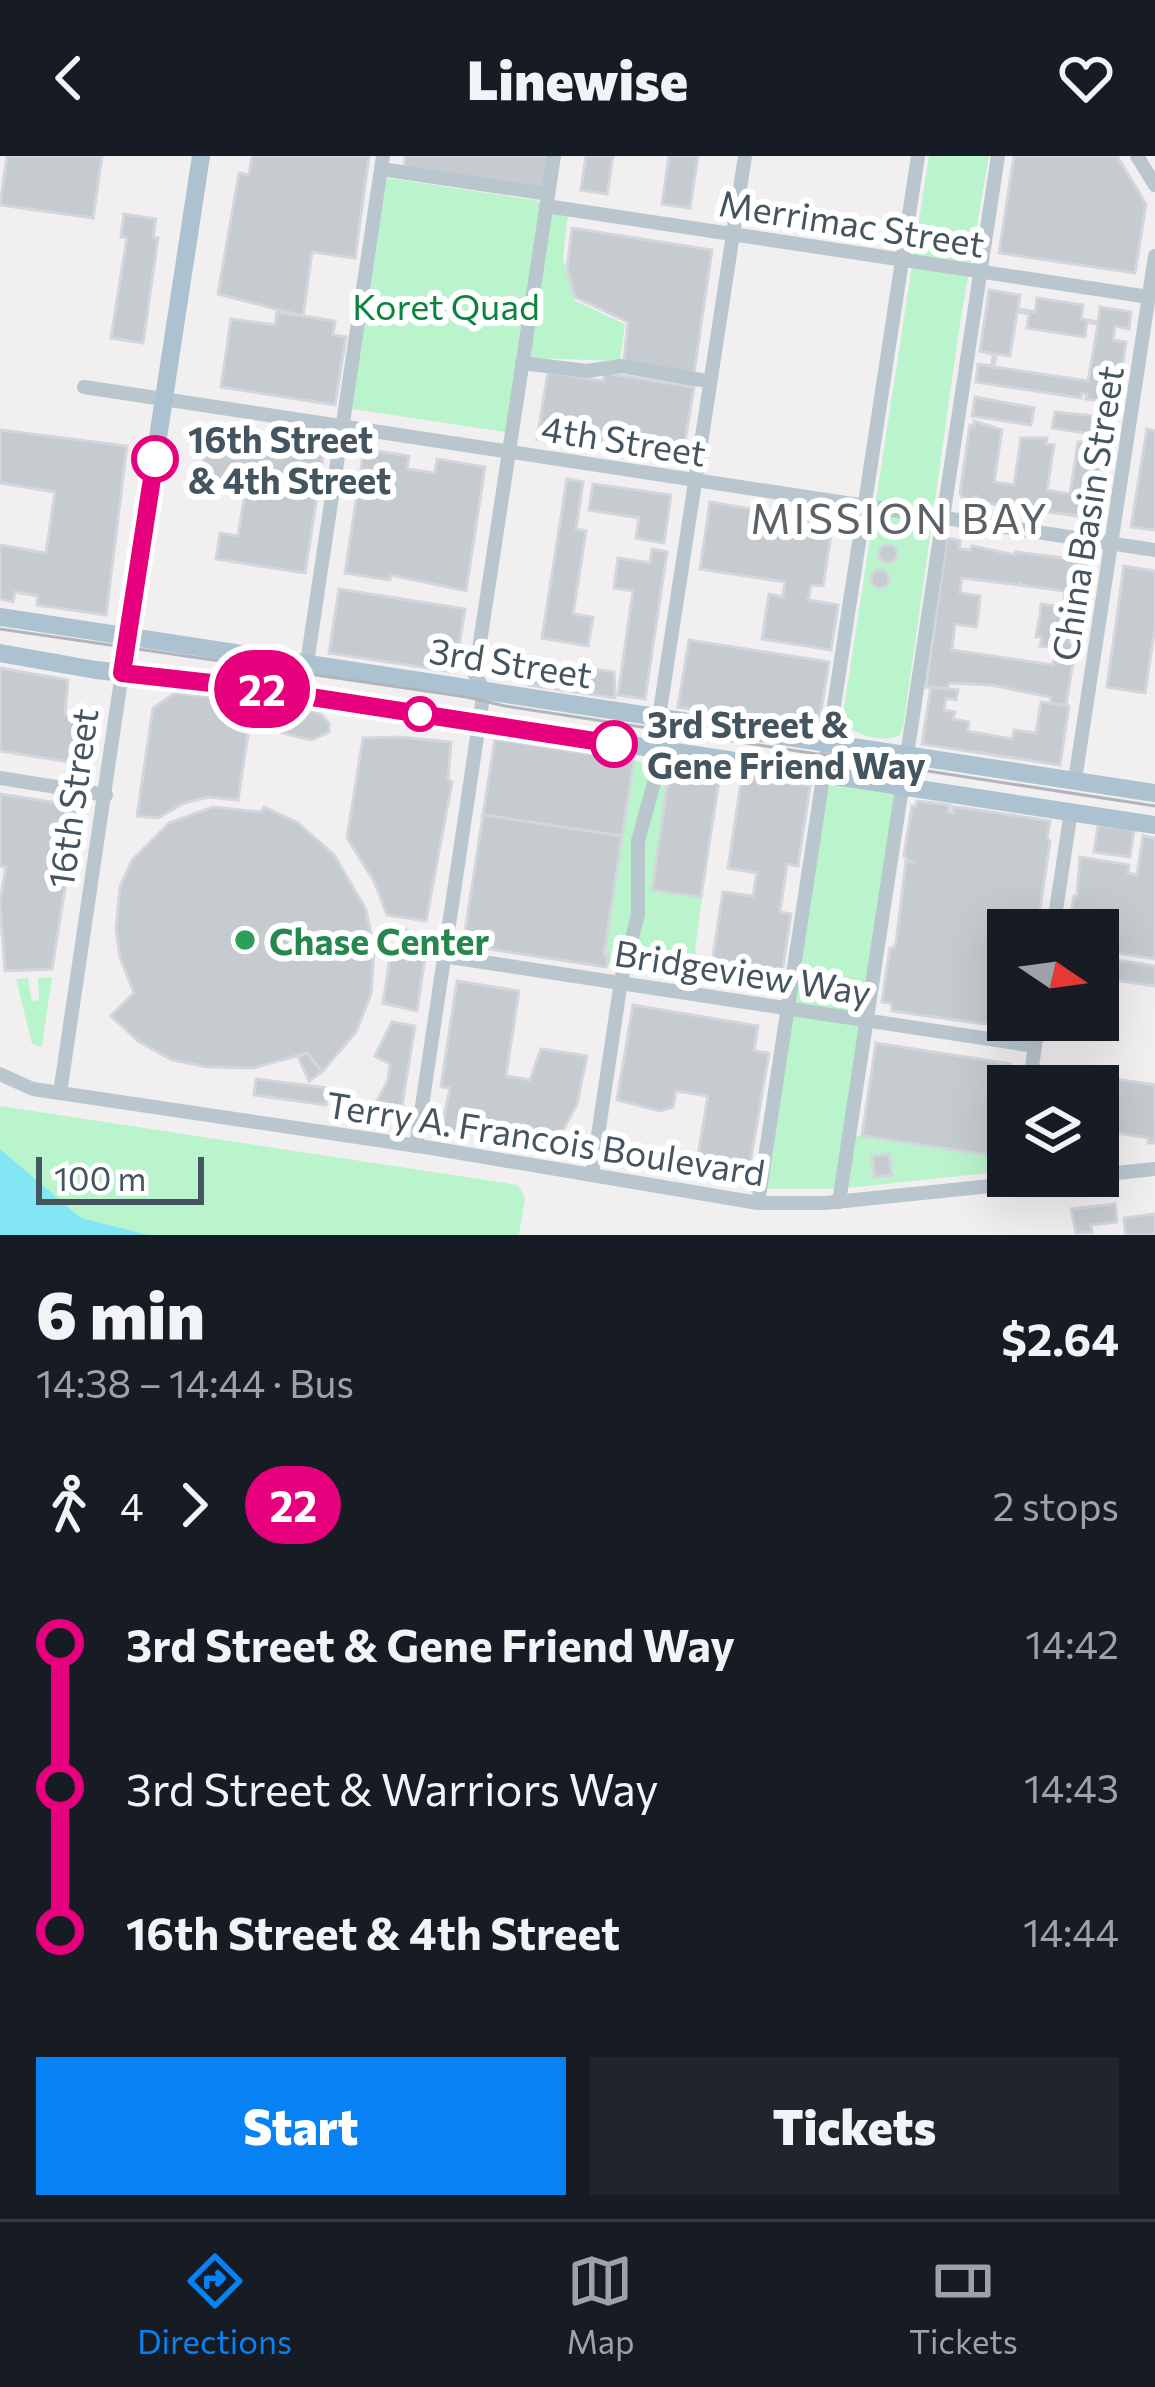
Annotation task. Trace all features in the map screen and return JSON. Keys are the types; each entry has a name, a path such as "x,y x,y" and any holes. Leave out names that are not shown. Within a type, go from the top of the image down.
{"main road":[{"name":"16th Street","path":"122,673 201,156"},
{"name":"3rd Street","path":"0,616 1155,793"},
{"name":"3rd Street","path":"0,653 1155,825"}],"street":[{"path":"416,1146 484,690 475,675 554,156"},
{"path":"658,717 745,156"},
{"path":"758,1203 918,156"},
{"path":"839,1202 998,156"},
{"path":"1137,156 1155,184"},
{"path":"307,663 382,163"},
{"name":"Merrimac Street","path":"382,163 733,234 1149,297"},
{"name":"China Basin Street","path":"1075,780 1155,256"},
{"path":"522,363 587,371 621,366 700,380"},
{"name":"4th Street","path":"84,387 1155,550"},
{"name":"16th Street","path":"60,1093 122,673"},
{"path":"592,1175 621,982 638,915 638,841 655,778 657,750"},
{"path":"0,778 106,795"},
{"path":"1056,909 1071,811"},
{"name":"Bridgeview Way","path":"443,956 1035,1046"},
{"path":"1032,1065 1036,1041"},
{"name":"Terry A. Francois Boulevard","path":"0,1074 20,1085 60,1093 758,1203 839,1202 987,1184"},
{"path":"1119,1173 1155,1169"}],"green space":[{"path":"929,156 989,156 960,323 903,728 899,736 876,738 842,721"},
{"name":"Koret Quad","path":"387,178 540,201 505,432 352,409"},
{"path":"552,213 568,215 563,258 575,301 625,324 620,361 529,358"},
{"path":"634,761 670,767 655,866 705,874 696,979 606,965"},
{"path":"829,782 895,792 835,1189 767,1189"},
{"path":"52,977 42,1047 32,1044 16,979 28,978 32,1001 39,1000 38,978"},
{"path":"0,1106 518,1185 525,1198 519,1235 149,1235 81,1218 0,1151"},
{"path":"855,1135 987,1155 987,1173 847,1188"}],"water":[{"path":"0,1149 81,1218 149,1235 0,1235"}],"building":[{"path":"7,156 102,156 93,218 0,205"},
{"path":"252,156 369,156 355,258 312,252 303,316 218,294 239,173 249,175"},
{"path":"405,156 549,156 544,188 404,167"},
{"path":"586,156 613,156 607,194 581,190"},
{"path":"669,156 698,156 690,208 662,204"},
{"path":"1014,156 1117,156 1146,204 1135,273 999,253"},
{"path":"124,214 156,219 153,238 158,238 143,343 111,338 127,238 121,237"},
{"path":"572,228 712,250 694,373 624,362 628,322 575,297 567,269"},
{"path":"989,290 1020,295 1018,309 1035,312 1037,298 1083,305 1081,319 1098,322 1100,307 1131,312 1129,329 1115,326 1113,340 1126,342 1117,404 1086,399 1087,394 1081,393 1081,398 976,382 978,364 992,366 993,354 980,351","holes":["1017,312 1029,314 1027,328 1085,337 1087,322 1098,324 1088,381 994,367 996,354 1010,356"]},
{"path":"277,312 335,321 333,335 346,337 335,405 221,387 231,319 275,325"},
{"path":"548,372 603,381 605,373 694,387 683,453 594,439 592,448 537,439"},
{"path":"975,397 1034,408 1031,425 972,416"},
{"path":"1055,412 1115,418 1112,437 1052,428"},
{"path":"974,421 1002,430 994,482 1014,485 1021,438 1047,438 1046,444 1054,445 1047,490 1070,494 1078,442 1107,441 1099,519 977,502 976,496 969,502 963,500 960,492"},
{"path":"209,427 325,445 305,573 216,559 220,533 238,536 246,487 201,479"},
{"path":"1147,429 1155,431 1155,530 1131,527"},
{"path":"0,430 127,446 106,615 37,605 38,596 15,592 13,602 0,599 0,545 46,553 55,492 0,483"},
{"path":"364,449 409,456 407,469 435,473 437,459 485,467 466,591 391,575 390,580 345,573"},
{"path":"567,479 583,482 576,529 586,531 573,614 593,617 588,646 542,638"},
{"path":"593,484 671,495 664,543 636,538 639,518 589,510"},
{"path":"710,502 776,513 775,522 781,523 782,514 833,521 823,586 811,585 808,600 838,605 831,650 762,639 769,594 783,597 785,582 700,569"},
{"path":"947,538 960,541 959,549 971,550 972,546 1074,563 1075,557 1088,559 1076,625 1080,626 1078,639 1070,642 1076,643 1066,705 992,685 926,687","holes":["962,578 1065,591 1063,607 1041,604 1036,637 1042,637 1040,646 1056,648 1053,665 952,650 955,624 976,627 978,618 980,596 960,593"]},
{"path":"888,545 897,554 888,563 879,554"},
{"path":"652,549 667,552 645,699 618,695 633,591 614,588 618,558 650,563"},
{"path":"1124,566 1155,571 1155,627 1145,693 1107,687"},
{"path":"880,570 889,579 880,588 871,579"},
{"path":"339,589 465,609 455,672 329,653"},
{"path":"689,640 829,662 818,729 678,707"},
{"path":"541,661 614,672 615,698 529,685 531,674 539,675"},
{"path":"0,668 68,680 65,714 90,718 83,764 0,751"},
{"path":"931,687 958,690 956,700 946,698 944,710 955,712 953,719 969,722 967,731 1012,739 1014,730 1036,733 1041,702 1069,706 1060,765 922,744"},
{"path":"175,693 225,698 251,714 238,800 208,797 184,803 158,818 137,816 153,708"},
{"path":"296,707 321,714 329,723 329,732 311,740 282,733 275,717"},
{"path":"363,738 451,742 448,779 452,782 426,921 387,915 374,881 347,838"},
{"path":"495,739 634,761 622,836 483,815"},
{"path":"670,767 720,774 701,897 652,890"},
{"path":"742,776 810,786 798,866 787,864 780,912 791,914 779,993 709,982 723,892 753,896 757,873 728,868"},
{"path":"0,794 78,806 52,969 5,971 0,903 6,867 0,866"},
{"path":"917,801 950,805 948,812 953,813 953,807 1050,821 1040,909 987,909 987,1024 892,1011 891,1003 882,1002 890,948 896,943 906,861 911,862 904,856 912,806"},
{"name":"Chase Center","path":"213,807 262,812 264,807 298,823 335,856 366,910 374,949 371,994 356,1032 322,1072 307,1053 253,1068 172,1060 138,1041 111,1016 134,993 120,957 116,929 120,887 132,860 169,823"},
{"path":"483,815 622,836 606,967 463,945"},
{"path":"1098,825 1134,830 1130,857 1094,852"},
{"path":"1143,836 1155,838 1155,959 1119,953 1119,909 1072,909 1080,857 1129,865 1128,873 1137,875"},
{"path":"406,930 428,937 417,1011 383,1003 391,952 415,961 417,946 404,944"},
{"path":"1119,960 1155,966 1155,986 1119,981"},
{"path":"457,981 519,991 506,1076 530,1080 541,1049 587,1056 577,1104 554,1147 516,1142 517,1132 498,1129 498,1134 441,1130 450,1088 441,1087"},
{"path":"633,1005 758,1026 754,1051 769,1053 749,1170 697,1161 708,1096 676,1091 673,1107 660,1111 617,1100"},
{"path":"392,1022 415,1026 400,1118 373,1109 388,1080 390,1064 375,1056"},
{"path":"876,1043 1011,1064 987,1065 987,1155 862,1136"},
{"path":"307,1053 322,1072 309,1081 298,1057"},
{"path":"256,1079 328,1088 326,1105 254,1095"},
{"path":"1119,1080 1155,1085 1155,1143 1148,1143 1149,1138 1119,1133"},
{"path":"889,1154 892,1175 874,1177 872,1156"},
{"path":"1115,1204 1117,1222 1091,1225 1092,1232 1076,1233 1071,1209"},
{"path":"1155,1214 1155,1235 1126,1235 1124,1218"}],"tram line":[{"path":"0,629 1155,806"}],"bus line":[{"name":"22","path":"155,459 122,673 247,687 614,744"}],"place":[{"name":"16th Street & 4th Street","path":"155,459"},
{"name":"3rd Street & Gene Friend Way","path":"614,744"},
{"name":"Chase Center","path":"245,940"}],"district":[{"name":"MISSION BAY","path":"900,517"}]}
